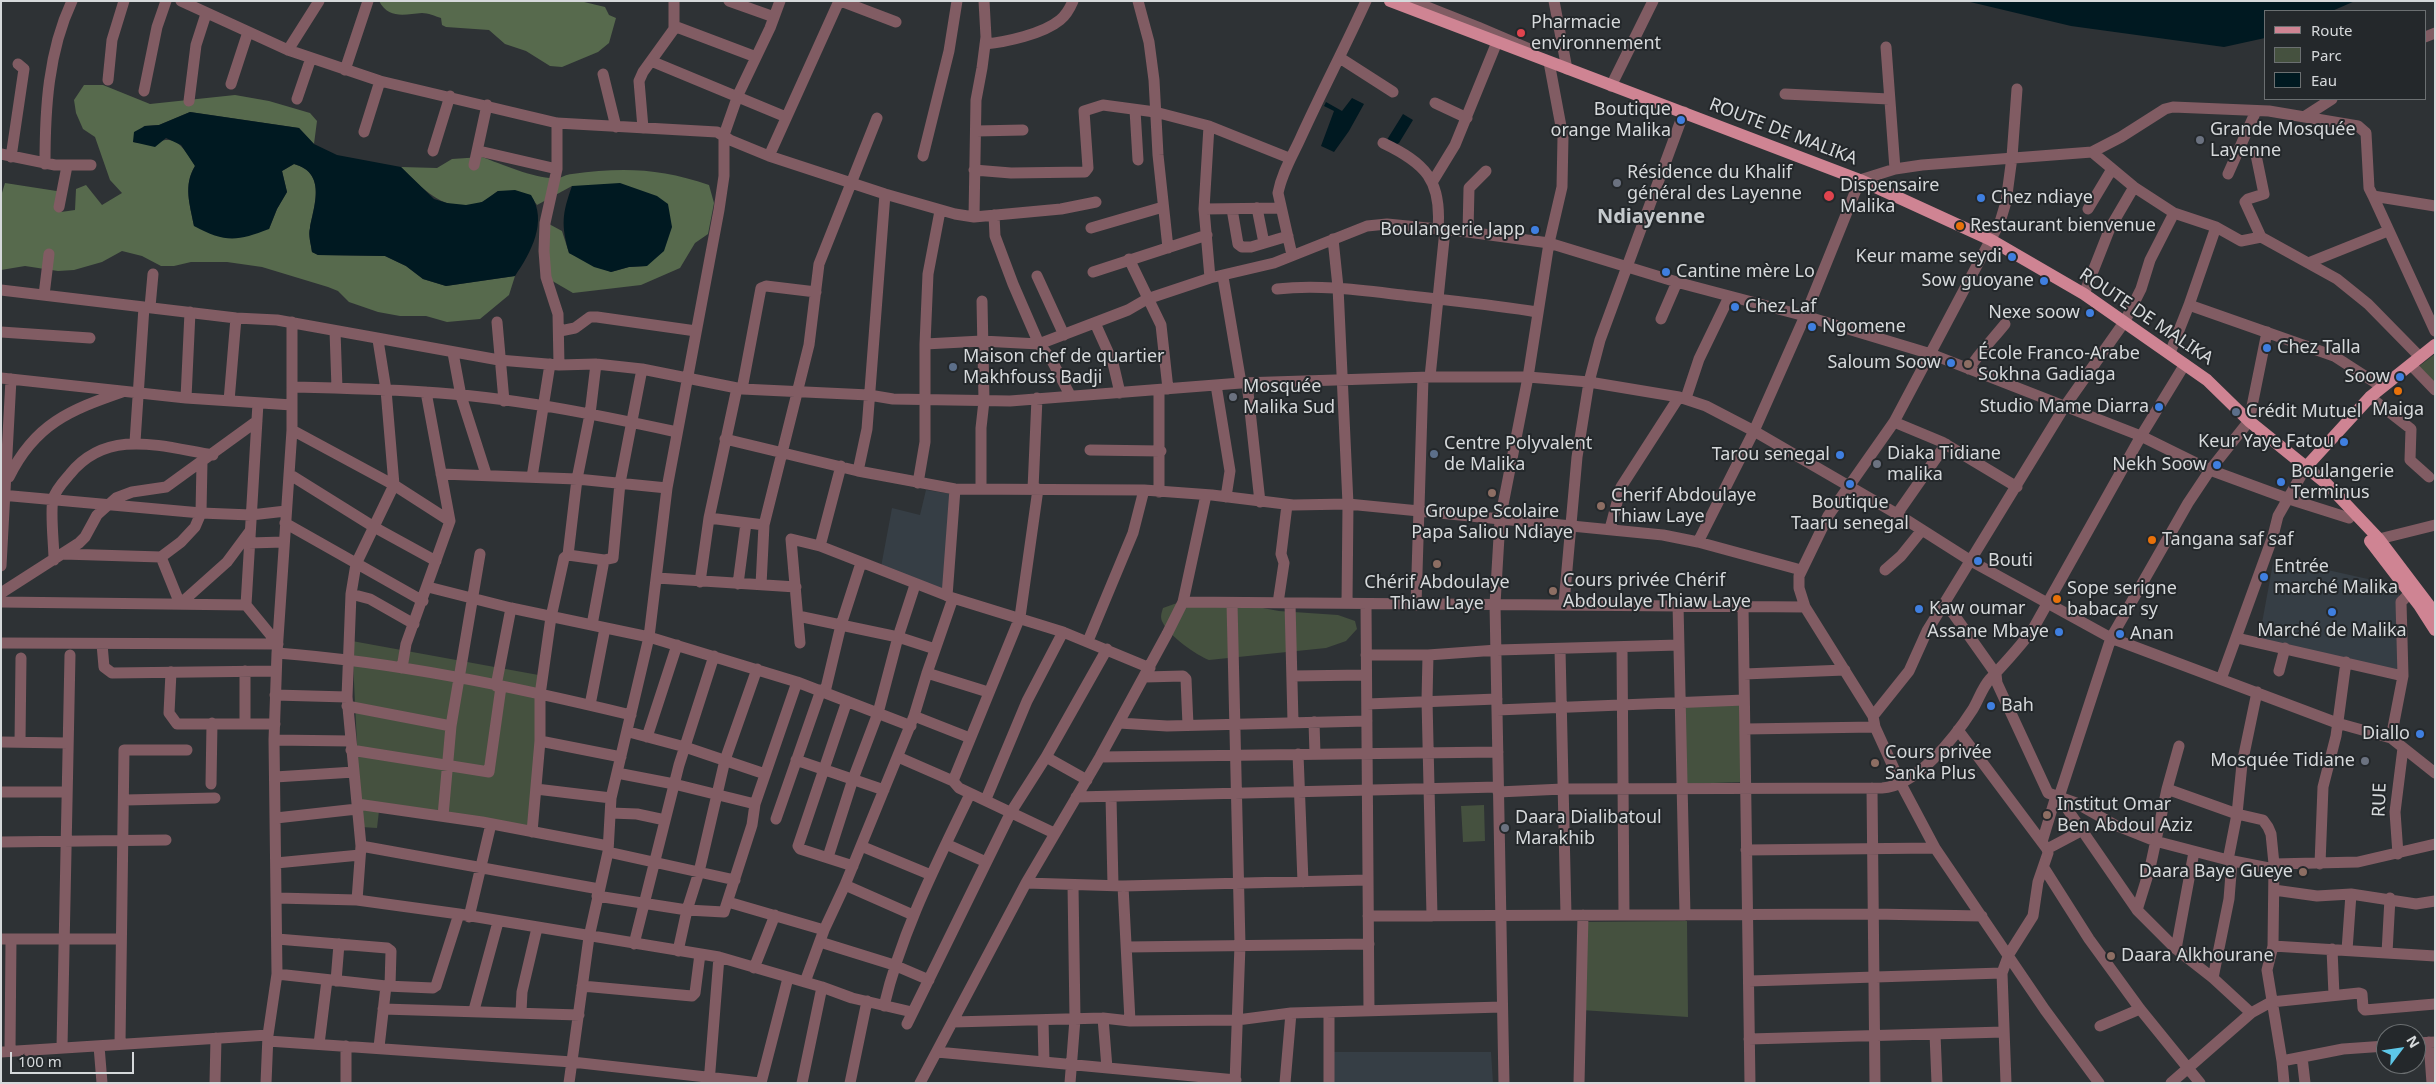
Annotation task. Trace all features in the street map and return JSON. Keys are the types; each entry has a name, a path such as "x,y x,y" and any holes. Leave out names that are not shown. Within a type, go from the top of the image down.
{"main road":[{"name":"ROUTE DE MALIKA","path":"1390,1 1860,180 1991,240 2084,294 2126,321 2207,380 2249,421 2327,484 2379,539 2431,599 2435,613"},
{"path":"2306,467 2370,397 2435,345"},
{"name":"ROUTE DE MALIKA","path":"2306,467 2320,488 2370,541 2435,630"}],"street":[{"path":"45,164 45,124 50,74 63,24 72,1"},
{"path":"108,80 112,40 124,1"},
{"path":"144,91 157,27 166,1"},
{"path":"181,1 288,50 380,81 450,96 557,123 702,130 724,135 739,145 768,156 940,211 974,217 1061,209 1096,202"},
{"path":"288,50 319,1"},
{"path":"345,70 368,1"},
{"path":"643,128 640,81 674,26 674,1"},
{"path":"729,1 774,17"},
{"path":"569,1083 589,937 608,849 611,798 629,732 649,637 658,578 667,488 724,176 724,135 738,95 780,1"},
{"path":"768,156 840,1 896,22"},
{"path":"923,156 949,51 957,1"},
{"path":"974,217 976,100 985,44 984,1"},
{"path":"1138,1 1148,42 1154,80 1155,112 1168,248"},
{"path":"1292,255 1278,193 1289,158 1340,58 1366,1"},
{"path":"1412,1 1526,46 1535,56"},
{"path":"1554,1 1567,69"},
{"path":"1611,86 1653,1"},
{"path":"985,44 1004,42 1052,25 1062,19 1069,3"},
{"path":"189,101 196,45 206,14"},
{"path":"674,26 756,57"},
{"path":"231,84 248,32"},
{"path":"1433,181 1454,146 1467,118 1497,42"},
{"path":"1886,47 1895,169"},
{"path":"298,99 310,58"},
{"path":"1340,58 1393,92"},
{"path":"651,61 738,95 786,117"},
{"path":"1508,1082 1502,1007 1495,604 1500,520 1528,377 1549,243 1562,187 1564,162 1562,127 1549,62"},
{"path":"18,64 24,69 6,155 45,164 67,166 90,165"},
{"path":"603,74 616,127"},
{"path":"364,132 380,81"},
{"path":"2017,90 2012,157 2005,207 1991,240 1894,422 1850,488 1828,516 1801,570 1799,588 1804,606 1845,670 1874,722 1901,784 1936,848 2045,1010 2099,1083"},
{"path":"1785,94 1889,99"},
{"path":"433,151 450,96"},
{"path":"2304,117 2330,100"},
{"path":"1435,103 1467,118"},
{"path":"474,165 487,105"},
{"path":"974,170 1011,173 1085,172 1088,168 1084,110 1103,105 1155,112 1209,126 1289,158"},
{"path":"1698,542 1754,431 1805,316 1860,180 1895,169 2012,157 2092,152 2168,108 2256,110 2358,126 2366,133 2369,188 2435,331"},
{"path":"1135,110 1138,160"},
{"path":"2228,174 2256,110"},
{"path":"1564,603 1577,457 1589,382 1600,340 1684,112"},
{"path":"760,585 764,525 809,345 819,264 852,184 876,118"},
{"path":"532,477 544,406 560,331 558,314 546,277 544,251 545,223 557,169 557,123"},
{"path":"1209,126 1204,209 1210,278"},
{"path":"976,131 1023,130"},
{"path":"1383,143 1419,164 1433,181 1441,229 1437,299 1426,378 1416,605"},
{"path":"478,151 557,169"},
{"path":"2092,152 2134,187 2174,213 2216,226 2241,241 2260,238 2331,275 2368,304 2416,361 2435,390"},
{"path":"2256,155 2264,194 2262,197 2248,199 2245,202 2260,238"},
{"path":"59,207 67,166"},
{"path":"2088,209 2112,169"},
{"path":"1468,232 1469,188 1486,171"},
{"path":"2084,294 2110,228 2134,187"},
{"path":"858,471 867,429 885,194"},
{"path":"2373,196 2435,206"},
{"path":"1092,228 1163,206"},
{"path":"1257,208 1264,243"},
{"path":"1204,209 1281,208"},
{"path":"1232,209 1238,244 1246,248 1288,236"},
{"path":"918,483 925,442 925,344 928,274 940,211"},
{"path":"1874,722 1909,671 1927,631 2065,406 2126,321 2141,288 2150,260 2174,213"},
{"path":"994,215 995,236 1039,344 1051,359 1070,395"},
{"path":"925,344 982,341 1039,344 1095,323 1147,299 1210,278 1223,277 1292,255 1376,224 1468,232 1549,243 1677,282 1805,316 1931,354 2142,436 2210,470 2289,499 2349,518"},
{"path":"2170,353 2189,305 2216,226"},
{"path":"2308,263 2388,231"},
{"path":"1093,272 1129,259 1207,236"},
{"path":"1333,239 1338,288 1348,504 1347,603"},
{"path":"44,295 49,254"},
{"path":"1129,259 1163,332 1164,390 1160,492"},
{"path":"136,442 132,392 153,274"},
{"path":"1037,276 1064,334"},
{"path":"1223,277 1244,383 1260,502"},
{"path":"1660,319 1677,282"},
{"path":"700,582 709,518 725,439 739,388 761,288 766,286 816,292"},
{"path":"1277,289 1307,286 1338,288 1479,303 1537,312"},
{"path":"1,290 236,318 292,322 378,340 500,360 554,364 596,364 642,369 739,388 893,398 984,401 1342,378 1528,377 1589,382 1683,398 1706,406 1754,431 1897,514 1971,561 2111,638 2337,723 2391,738 2435,773"},
{"path":"1610,529 1618,493 1683,398 1729,297"},
{"path":"981,489 981,428 984,401 982,302"},
{"path":"2189,305 2334,356 2382,387"},
{"path":"186,398 190,312"},
{"path":"560,331 575,328 590,317 597,317 696,331"},
{"path":"229,401 236,318"},
{"path":"266,1083 268,1038 277,974 275,695 292,430 292,322"},
{"path":"497,322 504,401"},
{"path":"1095,323 1113,363 1120,393"},
{"path":"1970,369 1977,356 1983,352 2005,324"},
{"path":"335,331 336,388"},
{"path":"1,332 90,338"},
{"path":"2045,845 2057,797 2111,638 2188,503 2210,470 2249,421 2267,332"},
{"path":"357,900 360,850 347,701 347,658 351,594 356,564 394,485 386,390 378,340"},
{"path":"453,353 461,396 486,474"},
{"path":"532,832 540,741 540,695 552,617 564,558 568,555 577,478 590,414 596,364"},
{"path":"1076,798 1429,789 1872,788 1901,784 1926,765 1958,730 1974,707 1982,690 2034,630 2142,436 2185,364"},
{"path":"568,555 604,560 613,558 620,483 642,369"},
{"path":"7,482 6,379 186,398 292,405"},
{"path":"1216,385 1230,471 1226,497"},
{"path":"292,386 426,392 504,401 590,414 677,432"},
{"path":"1,566 4,495 14,466 49,425 68,412 132,392"},
{"path":"402,668 406,644 423,601 450,521 426,392"},
{"path":"2370,397 2411,429 2410,460 2429,477"},
{"path":"953,781 1020,617 1035,489 1037,398"},
{"path":"258,403 246,605 278,649"},
{"path":"1,593 59,557 85,537 97,516 116,498 132,492 150,491 166,486 213,455 257,422"},
{"path":"1894,422 1946,444 2017,487"},
{"path":"292,430 394,485 450,521"},
{"path":"725,439 858,471 955,489 1144,490 1226,497 1287,505 1348,504 1500,520 1570,525 1663,534 1801,570"},
{"path":"59,557 53,499 73,470 87,458 118,444 136,442 213,455"},
{"path":"1897,514 1946,444"},
{"path":"1090,450 1161,451"},
{"path":"59,557 161,557 195,527 201,513 202,462"},
{"path":"820,546 841,466"},
{"path":"2221,679 2237,638 2278,516 2306,467"},
{"path":"289,474 374,527 436,561"},
{"path":"441,474 577,478 667,488"},
{"path":"805,982 824,930 845,885 913,721 935,649 950,597 955,489"},
{"path":"1088,641 1130,541 1144,490"},
{"path":"4,495 201,513 285,517 356,564 423,601"},
{"path":"920,1083 1026,883 1148,673 1182,602 1206,495"},
{"path":"1287,505 1280,554 1284,563 1284,603 1292,676 1293,722"},
{"path":"709,518 764,525"},
{"path":"738,584 746,523"},
{"path":"2379,539 2435,525"},
{"path":"1885,570 1901,556 1922,530"},
{"path":"180,604 226,562 250,531"},
{"path":"800,642 791,539 820,546 950,597 1020,617 1088,641 1108,649 1148,673 1183,676 1186,679 1188,725"},
{"path":"249,543 284,542"},
{"path":"442,816 451,726 480,554"},
{"path":"161,557 180,604"},
{"path":"592,624 604,560"},
{"path":"776,820 796,760 823,691 841,625 861,563"},
{"path":"658,578 796,588"},
{"path":"828,857 852,779 878,713 898,637 915,584"},
{"path":"428,587 511,608 649,637 797,682 878,713 970,738"},
{"path":"351,594 370,599 414,624"},
{"path":"2391,738 2403,676 2401,602 2409,594"},
{"path":"1,602 246,605"},
{"path":"1182,602 1804,606"},
{"path":"1945,602 1996,674 1997,683 2045,789 2057,797 2076,803 2115,825 2155,841 2230,861 2274,866 2358,862 2435,844"},
{"path":"937,1052 1235,1082 1240,946 1232,603"},
{"path":"1366,604 1369,1011"},
{"path":"1678,604 1685,915"},
{"path":"1743,605 1750,1083"},
{"path":"274,740 350,745 447,767 489,772 511,608"},
{"path":"798,616 898,637 935,649"},
{"path":"590,705 606,628"},
{"path":"986,799 1027,701 1063,632"},
{"path":"2237,638 2403,676"},
{"path":"1,643 278,649 347,658 402,668 590,705 631,716"},
{"path":"102,644 104,667 112,673 276,671"},
{"path":"647,737 677,645"},
{"path":"1366,655 1428,656 1497,650 1679,645"},
{"path":"1622,647 1624,915"},
{"path":"2279,671 2284,648"},
{"path":"907,1024 1011,812 1046,757 1108,649"},
{"path":"1560,649 1566,915"},
{"path":"62,1048 70,655"},
{"path":"634,944 674,784 714,656"},
{"path":"1428,656 1427,700 1432,916"},
{"path":"20,742 21,658"},
{"path":"2320,864 2323,787 2337,723 2346,662"},
{"path":"678,951 686,910 699,872 725,760 757,669"},
{"path":"1744,674 1845,670"},
{"path":"244,671 245,723"},
{"path":"171,672 169,713 172,720 182,724 275,724"},
{"path":"927,672 988,692"},
{"path":"1292,676 1366,675"},
{"path":"276,863 360,850 482,870 643,903 686,910 722,913 736,880 752,825 755,804 797,682"},
{"path":"2213,978 2228,899 2230,861 2242,764 2257,692"},
{"path":"275,695 347,701 451,726"},
{"path":"1366,704 1427,700 1561,707 1744,700"},
{"path":"847,701 798,846 800,849 853,866"},
{"path":"1120,723 1188,725 1367,721"},
{"path":"1314,722 1315,754"},
{"path":"1744,729 1874,722"},
{"path":"211,784 212,724"},
{"path":"1958,730 2045,845 2048,853 2038,882 2032,916 2009,954 2002,973 2006,1083"},
{"path":"629,732 685,747 765,774"},
{"path":"540,741 621,757"},
{"path":"1,742 68,743"},
{"path":"2137,910 2150,868 2167,789 2179,746"},
{"name":"RUE","path":"2398,854 2395,812 2403,748"},
{"path":"120,1044 122,840 125,800 124,750 187,750"},
{"path":"1100,757 1498,752"},
{"path":"1298,754 1303,882"},
{"path":"898,757 953,781 959,788 970,794 986,799 1054,833"},
{"path":"1046,757 1087,780"},
{"path":"796,760 884,790"},
{"path":"275,777 354,772"},
{"path":"617,773 674,784 755,804"},
{"path":"536,788 611,798"},
{"path":"1872,788 1875,1083"},
{"path":"2167,789 2265,822 2271,834 2274,866 2273,946 2267,970 2284,1083"},
{"path":"1,792 67,792"},
{"path":"884,1006 894,965 913,915 970,794"},
{"path":"1112,796 1118,885 1127,948 1130,1021"},
{"path":"2057,797 2137,910 2176,949 2213,978 2251,1013"},
{"path":"125,800 215,798"},
{"path":"276,818 357,806 442,816 532,832 736,880"},
{"path":"611,813 637,814 665,820"},
{"path":"277,974 388,986 428,988 436,986 482,870 491,824"},
{"path":"2045,845 2081,831"},
{"path":"1,842 166,840"},
{"path":"946,844 986,862"},
{"path":"861,846 931,875"},
{"path":"1746,850 1872,847 1936,848"},
{"path":"2176,949 2194,852"},
{"path":"2044,868 2089,939 2140,1009 2200,1083"},
{"path":"1026,883 1118,885 1368,880"},
{"path":"845,885 913,915"},
{"path":"1070,1083 1075,1019 1073,885"},
{"path":"2274,890 2317,896 2351,894 2390,898 2416,904 2435,901"},
{"path":"2347,950 2351,894"},
{"path":"277,898 357,900 464,915 719,957 884,1006 912,1012"},
{"path":"2388,953 2390,898"},
{"path":"728,902 824,930"},
{"path":"1368,916 1873,914 1982,916"},
{"path":"754,968 775,915"},
{"path":"1579,1083 1583,915"},
{"path":"474,1010 498,922"},
{"path":"521,1012 522,992 537,928"},
{"path":"121,939 6,939 6,1051 216,1038 268,1038 319,1044 572,1062 649,1077 760,1083 788,978"},
{"path":"277,939 387,948 391,950 379,1047"},
{"path":"820,942 894,965 929,980"},
{"path":"319,1044 339,944"},
{"path":"1127,948 1368,944"},
{"path":"2273,946 2435,956"},
{"path":"2332,949 2334,995"},
{"path":"582,986 692,996 695,993 700,954"},
{"path":"709,1081 719,957"},
{"path":"1748,981 2002,973"},
{"path":"802,1083 822,987"},
{"path":"2171,1083 2251,1013 2271,1002 2361,993 2365,1010 2435,1004"},
{"path":"850,1083 867,1001"},
{"path":"953,1022 1103,1018 1130,1021 1237,1020 1291,1013 1502,1007"},
{"path":"383,1009 474,1010 579,1015"},
{"path":"2100,1026 2140,1009"},
{"path":"1329,1012 1329,1083"},
{"path":"1285,1083 1291,1013"},
{"path":"1103,1018 1107,1068"},
{"path":"1044,1020 1044,1062"},
{"path":"1750,1039 2004,1032"},
{"path":"1935,1034 1937,1083"},
{"path":"215,1083 216,1038"},
{"path":"2432,1042 2432,1083"},
{"path":"99,1046 102,1083"},
{"path":"346,1046 346,1083"},
{"path":"2282,1062 2343,1049 2376,1047"},
{"path":"2302,1057 2305,1083"}],"shaded area":[{"path":"926,490 952,494 945,592 881,567 892,508 920,515"},
{"name":"Marché de Malika","path":"2274,558 2399,586 2400,673 2259,639"},
{"path":"1331,1052 1491,1052 1493,1083 1331,1083"}],"green space":[{"path":"379,1 580,1 605,7 609,15 616,18 609,43 598,52 562,67 550,66 526,51 505,44 489,30 446,27 442,25 441,18 422,13 404,15 393,13 383,7"},
{"path":"84,85 103,85 150,104 235,95 269,101 310,113 317,121 314,144 299,128 190,112 159,125 144,126 133,142 173,141 180,145 195,166 191,173 188,188 194,226 269,229 277,209 287,192 282,171 294,164 304,168 315,182 315,200 309,234 312,252 318,255 385,256 406,266 423,279 446,286 515,276 509,295 480,319 447,322 426,316 400,316 378,312 349,302 338,291 328,287 262,267 227,262 191,262 174,266 161,266 142,256 122,251 102,262 74,270 58,271 25,266 1,270 1,196 5,183 63,192 61,212 75,210 76,189 86,185 102,205 122,193 110,180 95,137 83,129 76,113 74,100"},
{"path":"482,157 540,177 559,178 570,174 608,170 641,170 674,175 709,185 714,203 708,234 695,243 680,268 641,285 573,293 549,279 549,224 562,231 569,253 611,272 629,267 647,266 572,186 537,205 530,195 498,191 482,202 470,206 458,206 447,203 427,192 401,167 437,168 452,159"},
{"path":"2435,354 2435,385 2418,367"},
{"path":"1177,603 1246,605 1279,611 1338,615 1355,621 1357,629 1346,641 1326,648 1209,660 1183,644 1171,634 1163,623 1161,616 1163,608"},
{"path":"352,641 544,676 532,831 379,811 377,828 361,827"},
{"path":"1739,704 1742,782 1687,784 1684,706"},
{"path":"1484,805 1485,841 1463,842 1461,806"},
{"path":"1687,921 1688,1017 1581,1010 1584,922"}],"water":[{"path":"1966,1 2355,1 2334,10 2264,10 2264,38 2224,47 2071,26"},
{"path":"1352,98 1364,104 1349,131 1334,152 1321,146 1334,111 1324,106 1326,102 1342,111"},
{"path":"190,112 299,128 314,144 337,155 401,167 434,199 447,203 466,205 482,202 498,191 515,190 531,195 538,215 538,226 532,247 515,276 446,286 423,279 406,266 385,256 318,255 312,252 309,234 315,200 315,182 304,168 294,164 282,171 287,192 277,209 269,229 240,238 223,238 205,232 194,226 188,188 191,173 195,166 181,145 166,138 155,147 133,142 134,132 145,126 159,125"},
{"path":"1403,114 1413,120 1399,143 1395,145 1385,143"},
{"path":"620,183 657,196 668,204 672,227 664,251 647,266 629,267 611,272 594,267 569,253 564,220 566,204 572,186"}],"place":[{"name":"Pharmacie environnement","path":"1521,33"},
{"name":"Boutique orange Malika","path":"1681,120"},
{"name":"Grande Mosquée Layenne","path":"2200,140"},
{"name":"Résidence du Khalif général des Layenne","path":"1617,183"},
{"name":"Dispensaire Malika","path":"1829,196"},
{"name":"Chez ndiaye","path":"1981,198"},
{"name":"Restaurant bienvenue","path":"1960,226"},
{"name":"Boulangerie Japp","path":"1535,230"},
{"name":"Keur mame seydi","path":"2012,257"},
{"name":"Cantine mère Lo","path":"1666,272"},
{"name":"Sow guoyane","path":"2044,281"},
{"name":"Chez Laf","path":"1735,307"},
{"name":"Nexe soow","path":"2090,313"},
{"name":"Ngomene","path":"1812,327"},
{"name":"Chez Talla","path":"2267,348"},
{"name":"Saloum Soow","path":"1951,363"},
{"name":"École Franco-Arabe Sokhna Gadiaga","path":"1968,364"},
{"name":"Maison chef de quartier Makhfouss Badji","path":"953,367"},
{"name":"Soow","path":"2400,377"},
{"name":"Maiga","path":"2398,391"},
{"name":"Mosquée Malika Sud","path":"1233,397"},
{"name":"Studio Mame Diarra","path":"2159,407"},
{"name":"Crédit Mutuel","path":"2236,412"},
{"name":"Keur Yaye Fatou","path":"2344,442"},
{"name":"Centre Polyvalent de Malika","path":"1434,454"},
{"name":"Tarou senegal","path":"1840,455"},
{"name":"Diaka Tidiane malika","path":"1877,464"},
{"name":"Nekh Soow","path":"2217,465"},
{"name":"Boulangerie Terminus","path":"2281,482"},
{"name":"Boutique Taaru senegal","path":"1850,484"},
{"name":"Groupe Scolaire Papa Saliou Ndiaye","path":"1492,493"},
{"name":"Cherif Abdoulaye Thiaw Laye","path":"1601,506"},
{"name":"Tangana saf saf","path":"2152,540"},
{"name":"Bouti","path":"1978,561"},
{"name":"Chérif Abdoulaye Thiaw Laye","path":"1437,564"},
{"name":"Entrée marché Malika","path":"2264,577"},
{"name":"Cours privée Chérif Abdoulaye Thiaw Laye","path":"1553,591"},
{"name":"Sope serigne babacar sy","path":"2057,599"},
{"name":"Kaw oumar","path":"1919,609"},
{"name":"Marché de Malika","path":"2332,612"},
{"name":"Assane Mbaye","path":"2059,632"},
{"name":"Anan","path":"2120,634"},
{"name":"Bah","path":"1991,706"},
{"name":"Diallo","path":"2420,734"},
{"name":"Mosquée Tidiane","path":"2365,761"},
{"name":"Cours privée Sanka Plus","path":"1875,763"},
{"name":"Institut Omar Ben Abdoul Aziz","path":"2047,815"},
{"name":"Daara Dialibatoul Marakhib","path":"1505,828"},
{"name":"Daara Baye Gueye","path":"2303,872"},
{"name":"Daara Alkhourane","path":"2111,956"}],"district":[{"name":"Ndiayenne","path":"1651,217"}]}
